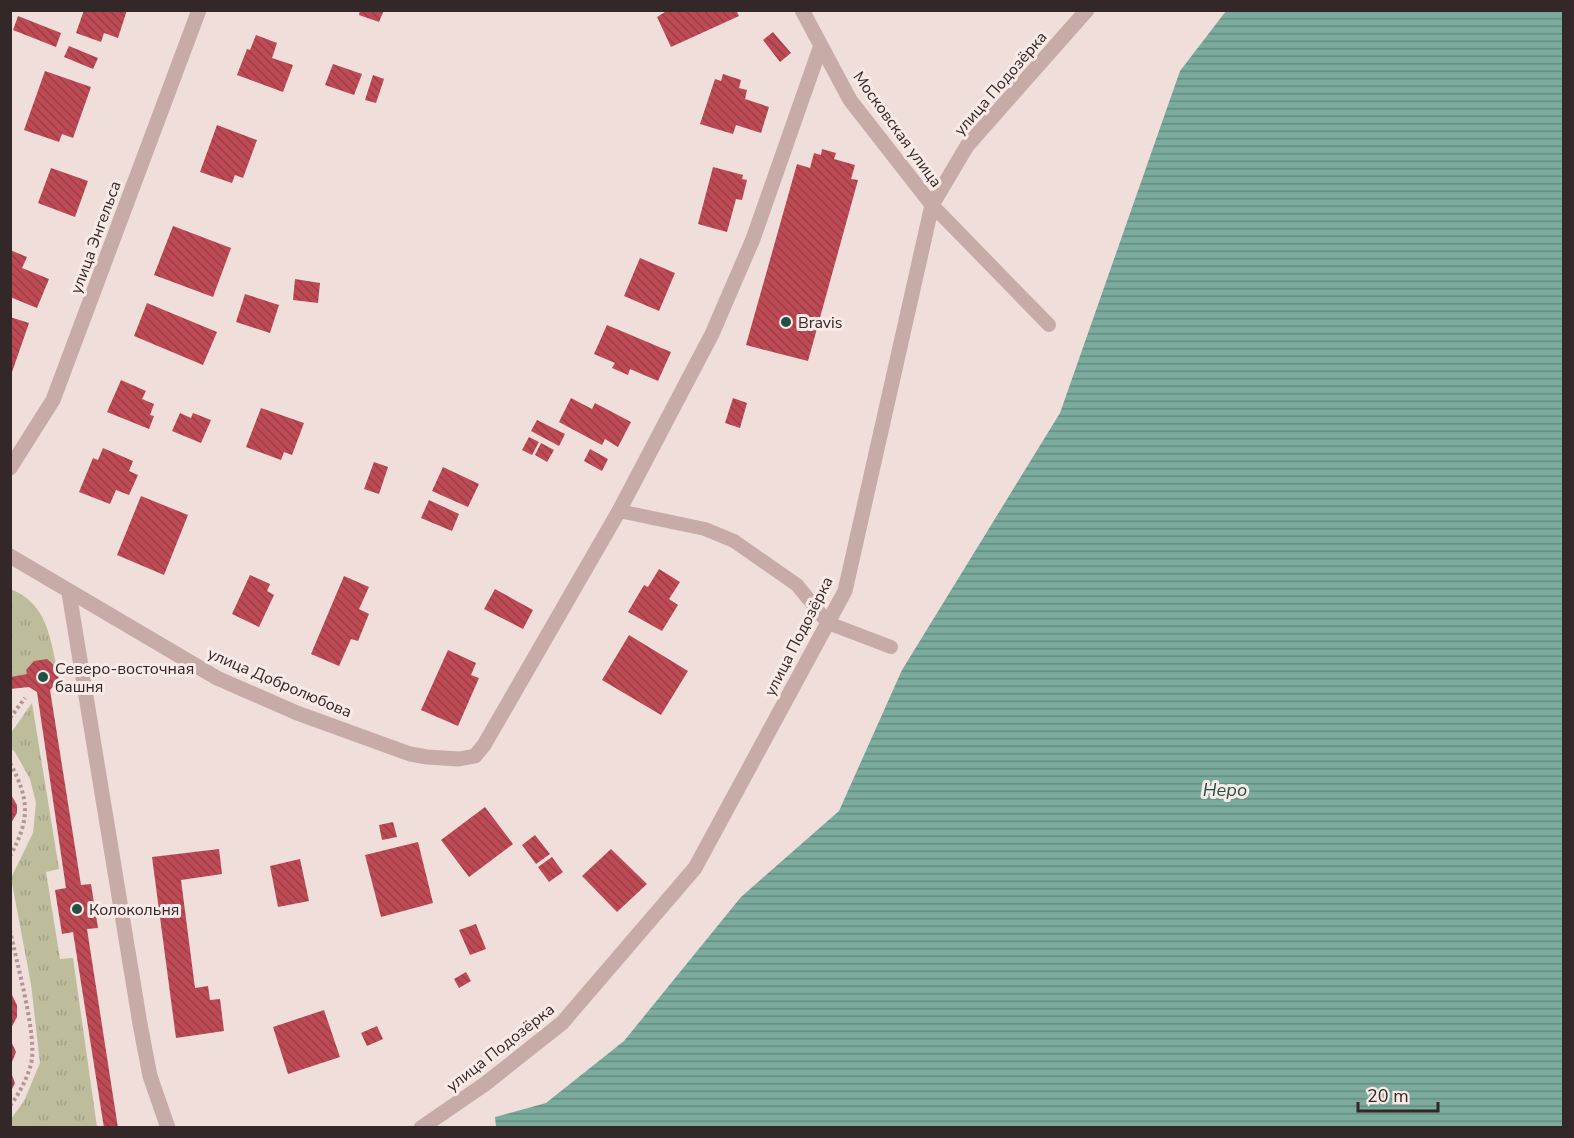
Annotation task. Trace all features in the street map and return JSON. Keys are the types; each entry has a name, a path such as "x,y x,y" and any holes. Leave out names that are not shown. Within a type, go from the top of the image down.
{"street":[{"name":"улица Энгельса","path":"10,468 53,400 199,10"},
{"name":"Московская улица","path":"802,10 820,48 850,100 932,206"},
{"name":"улица Подозёрка","path":"420,1128 485,1084 562,1023 695,868 845,591 932,206 967,146 1087,10"},
{"path":"619,510 716,323 753,240 820,48"},
{"name":"улица Добролюбова","path":"10,556 69,593 217,678 307,716 410,754 459,759 475,756 484,745 619,510"},
{"path":"69,593 142,1035 150,1076 168,1128"}],"lane":[{"path":"932,206 1049,325"},
{"path":"619,510 705,530 734,541 797,585 828,623 891,647"}],"path":[{"path":"10,718 25,698"},
{"path":"10,763 22,786 27,805 23,828 10,856"},
{"path":"10,930 31,1035 32,1063 18,1097 10,1106"}],"green space":[{"path":"11,589 32,603 39,612 48,632 57,668 47,659 27,674 11,677"},
{"path":"32,703 59,869 46,872 60,959 73,958 97,1127 11,1127 11,1119 24,1101 40,1063 31,984 11,878 33,833 36,803 30,779 11,749 11,733"}],"water":[{"name":"Неро","path":"1226,11 1563,11 1563,1127 496,1127 495,1117 546,1103 624,1041 741,897 839,811 902,670 1060,413 1180,71"}],"building":[{"path":"84,10 127,10 118,38 104,33 101,42 76,33"},
{"path":"360,10 384,10 379,22 359,15"},
{"path":"668,10 736,10 739,16 671,47 657,17"},
{"path":"18,16 61,33 56,47 13,30"},
{"path":"773,32 791,53 780,62 763,40"},
{"path":"256,35 277,43 272,58 293,65 283,92 237,75 247,49 250,50"},
{"path":"69,46 98,58 93,69 64,57"},
{"path":"333,64 362,74 354,95 325,85"},
{"path":"45,71 91,87 73,138 62,134 59,142 24,130"},
{"path":"723,74 741,80 739,88 747,90 745,99 769,107 761,133 736,125 733,134 700,124 715,79 721,81"},
{"path":"373,75 384,79 376,103 365,100"},
{"path":"217,125 257,140 243,178 235,175 232,183 200,172"},
{"path":"822,149 836,153 834,159 855,165 851,179 858,180 808,361 746,345 797,164 810,168 814,153 821,155"},
{"path":"713,167 743,175 742,179 747,180 742,200 736,199 727,232 698,224"},
{"path":"51,168 88,181 75,217 38,203"},
{"path":"173,226 231,248 213,297 154,275"},
{"path":"10,250 27,257 22,268 49,279 37,308 10,297"},
{"path":"640,258 675,273 659,311 624,296"},
{"path":"295,279 320,283 318,303 293,300"},
{"path":"245,294 279,305 270,333 236,322"},
{"path":"147,303 217,332 203,365 134,336"},
{"path":"10,317 29,323 11,375 10,375"},
{"path":"607,325 671,352 658,381 630,369 628,375 612,368 615,363 594,354"},
{"path":"121,380 146,391 142,399 154,404 150,415 154,416 149,429 107,412"},
{"path":"571,398 592,409 595,403 631,422 618,447 605,439 602,445 559,422"},
{"path":"733,398 747,403 740,428 725,423"},
{"path":"261,408 304,423 292,455 284,452 281,460 246,447"},
{"path":"180,413 191,418 193,413 211,420 201,443 172,431"},
{"path":"537,420 565,434 559,446 531,431"},
{"path":"529,437 539,442 532,455 522,450"},
{"path":"541,443 554,450 547,462 535,455"},
{"path":"103,448 133,461 129,471 138,475 129,495 116,490 110,504 79,492 93,458 98,460"},
{"path":"590,449 608,459 602,471 584,461"},
{"path":"374,462 388,467 379,494 364,489"},
{"path":"443,467 479,484 468,507 432,491"},
{"path":"141,496 188,515 164,575 117,555"},
{"path":"429,500 459,514 452,531 421,518"},
{"path":"659,569 680,582 669,599 678,605 662,631 628,612 644,585 648,587"},
{"path":"250,575 270,584 267,591 274,595 259,627 232,614"},
{"path":"344,576 369,587 359,609 369,614 358,641 351,639 339,666 311,654"},
{"path":"495,589 533,610 523,629 484,609"},
{"path":"629,635 688,671 661,715 602,680"},
{"path":"448,650 476,663 471,675 479,678 458,726 421,710"},
{"path":"47,659 57,668 59,680 50,690 81,885 91,884 98,928 87,929 118,1128 104,1128 73,932 62,934 55,890 66,888 37,692 29,687 10,689 10,677 27,674 26,670 34,661"},
{"path":"10,793 17,805 17,813 10,825"},
{"path":"485,807 513,844 469,877 441,840"},
{"path":"393,822 397,837 382,840 379,825"},
{"path":"535,835 550,854 536,864 522,845"},
{"path":"418,842 433,903 381,917 365,855"},
{"path":"219,849 222,874 181,880 195,988 208,986 210,1000 220,999 224,1031 176,1038 152,857"},
{"path":"611,849 647,884 617,912 582,876"},
{"path":"552,857 563,872 549,882 538,867"},
{"path":"300,859 309,901 278,907 270,866"},
{"path":"476,924 486,949 470,955 459,930"},
{"path":"466,972 471,981 459,988 454,979"},
{"path":"10,991 17,1005 17,1017 10,1030"},
{"path":"324,1010 340,1057 288,1074 273,1027"},
{"path":"377,1026 383,1039 367,1046 361,1033"},
{"path":"10,1039 16,1052 10,1067"},
{"path":"10,1070 15,1083 10,1093"}],"place":[{"name":"Bravis","path":"786,322"},
{"name":"Северо-восточная башня","path":"43,677"},
{"name":"Колокольня","path":"77,909"}]}
